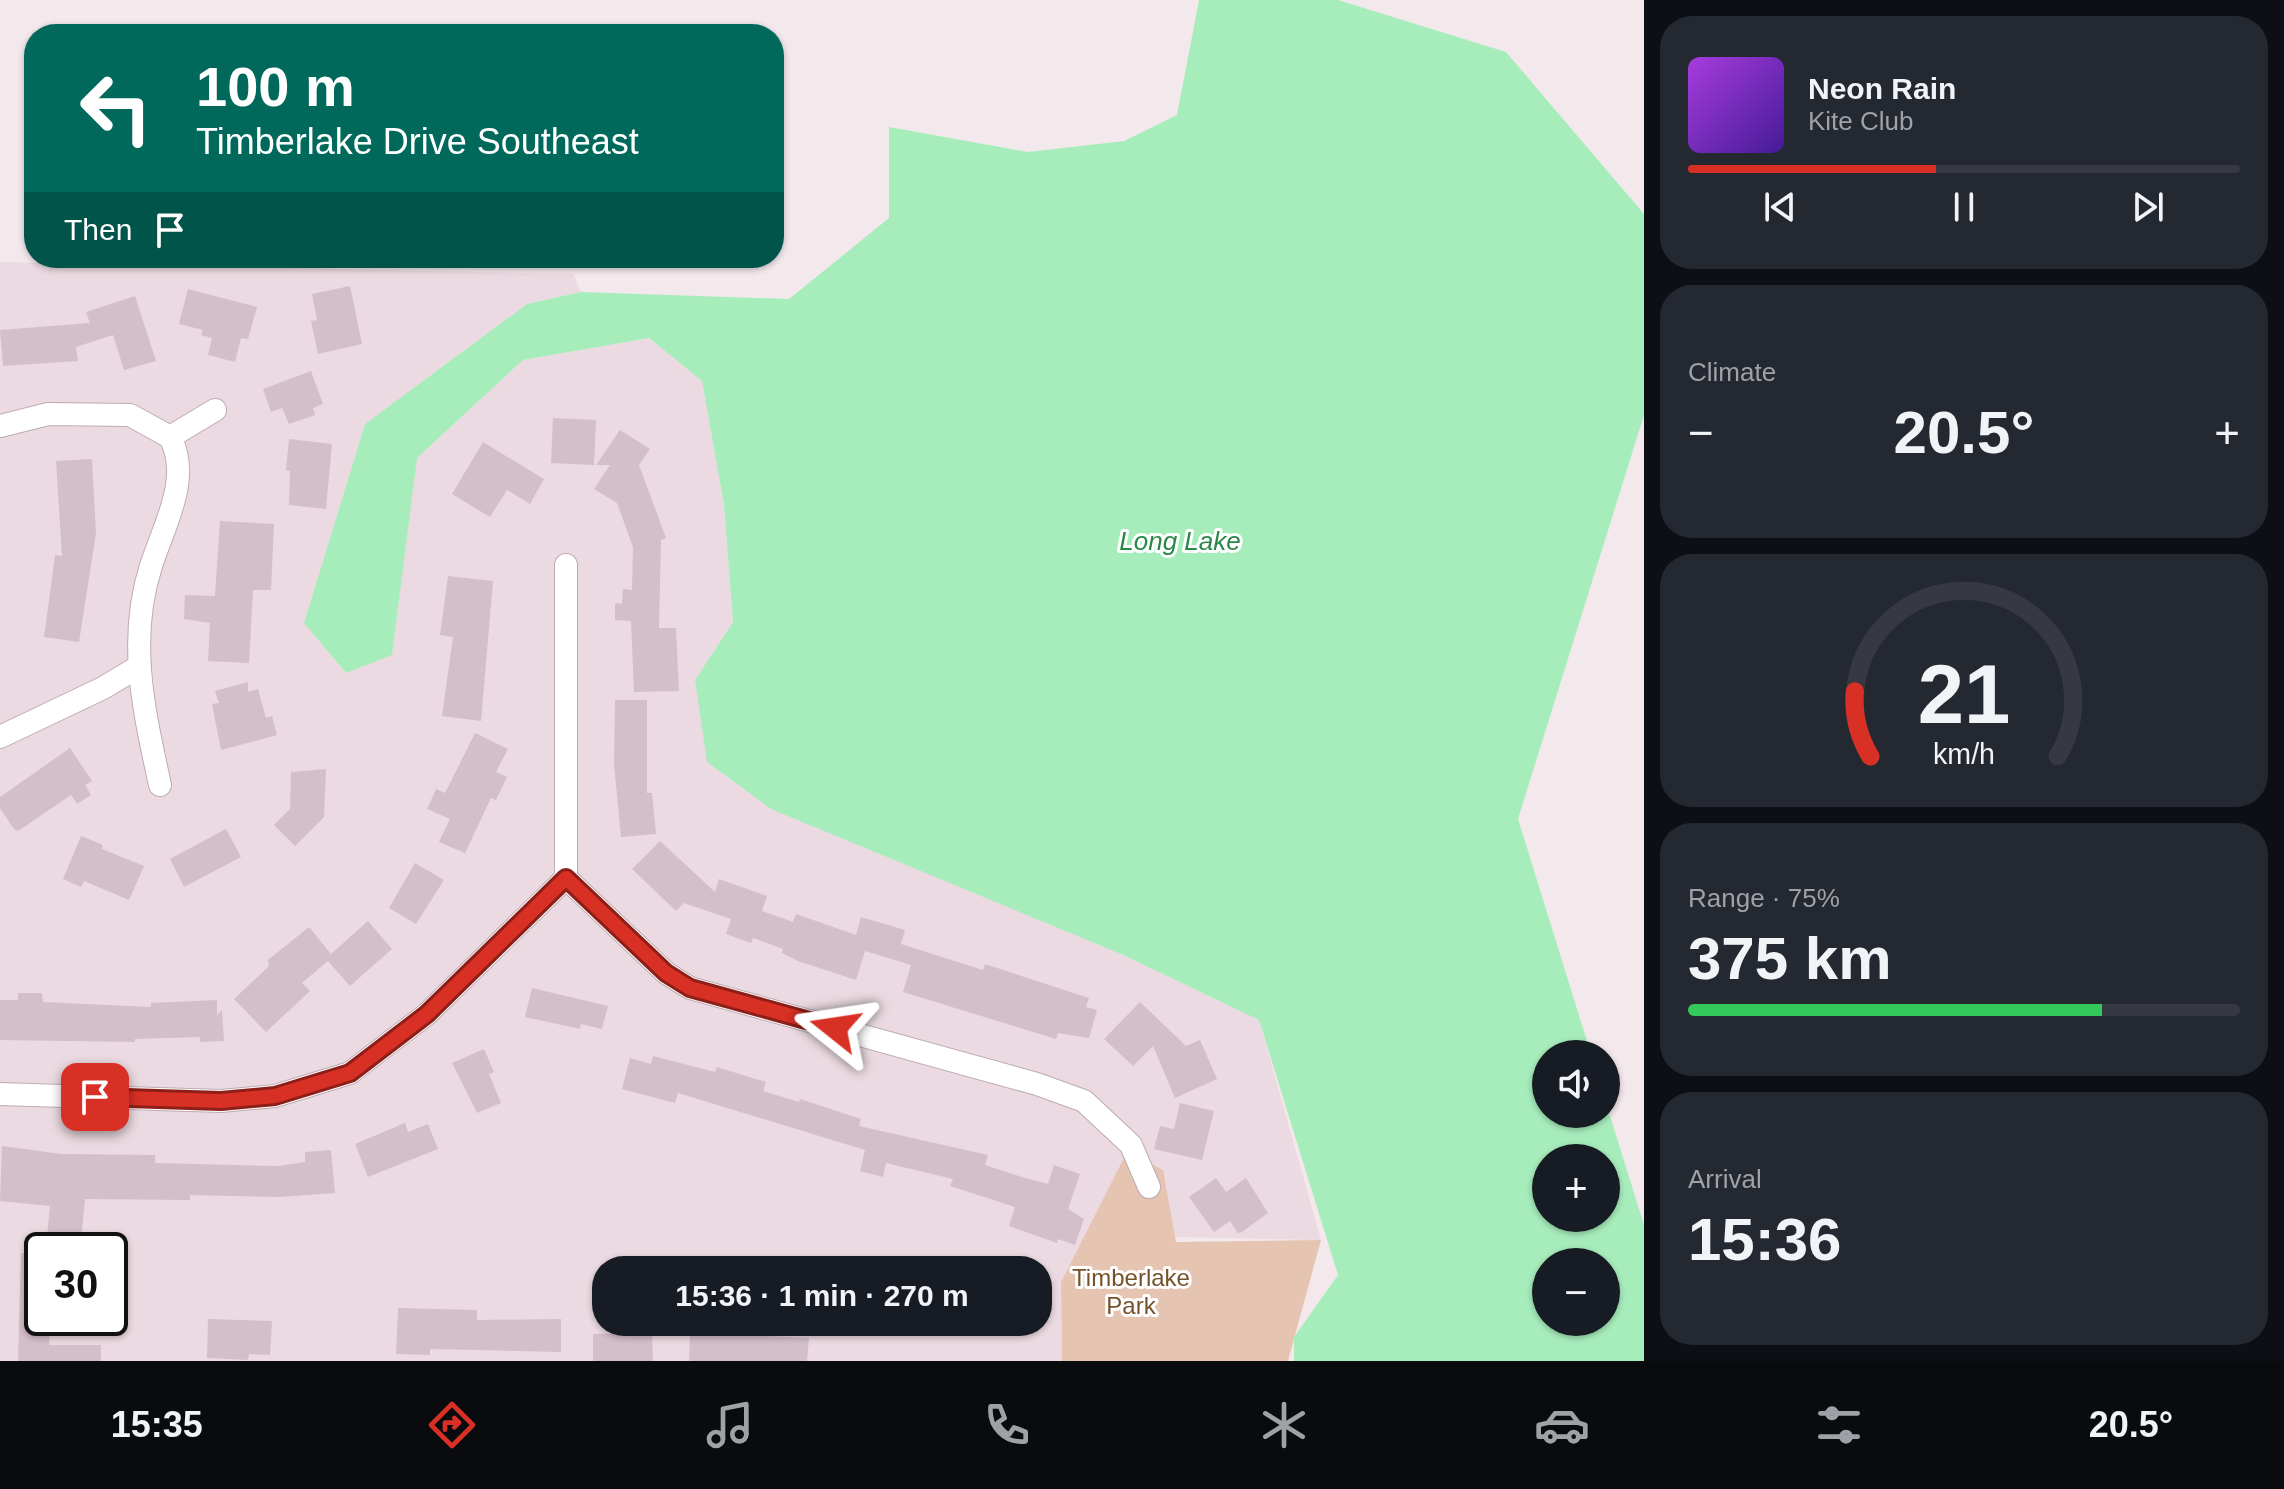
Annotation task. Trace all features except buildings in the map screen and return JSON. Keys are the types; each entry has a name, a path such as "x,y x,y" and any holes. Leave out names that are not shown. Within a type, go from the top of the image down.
{"street":[{"path":"170,437 215,410"},
{"path":"0,426 48,414 130,415 170,437 180,455 177,482 140,613 138,667 160,785"},
{"path":"0,1094 221,1101 275,1096 350,1073 427,1014 566,878 566,565"},
{"path":"0,737 103,688 138,667"},
{"path":"566,878 666,973 690,988 1037,1084 1084,1101 1131,1145 1149,1187"}],"shaded area":[{"path":"0,262 24,263 24,268 286,268 573,274 581,292 527,304 365,424 304,623 346,673 392,655 416,459 523,360 649,338 702,381 724,505 733,622 695,680 1121,954 1259,1020 1321,1240 1085,1235 1061,1282 1062,1361 0,1361"}],"green space":[{"name":"Timberlake Park","path":"1127,1152 1163,1170 1176,1242 1321,1240 1288,1361 1062,1361 1061,1282"}],"water":[{"name":"Long Lake","path":"1199,0 1338,0 1506,52 1644,214 1644,415 1518,819 1587,1040 1532,1040 1532,1128 1614,1128 1619,1144 1532,1144 1532,1232 1620,1232 1620,1148 1644,1225 1644,1361 1294,1361 1294,1337 1338,1275 1259,1020 1121,954 771,809 707,762 695,680 733,622 724,505 702,381 649,338 523,360 417,458 392,655 346,673 304,623 365,424 527,304 581,292 789,299 889,218 889,127 1028,152 1124,141 1177,115"}],"route":[{"path":"95,1097 221,1101 275,1096 350,1073 427,1014 566,878 666,973 690,988 835,1028"}]}
